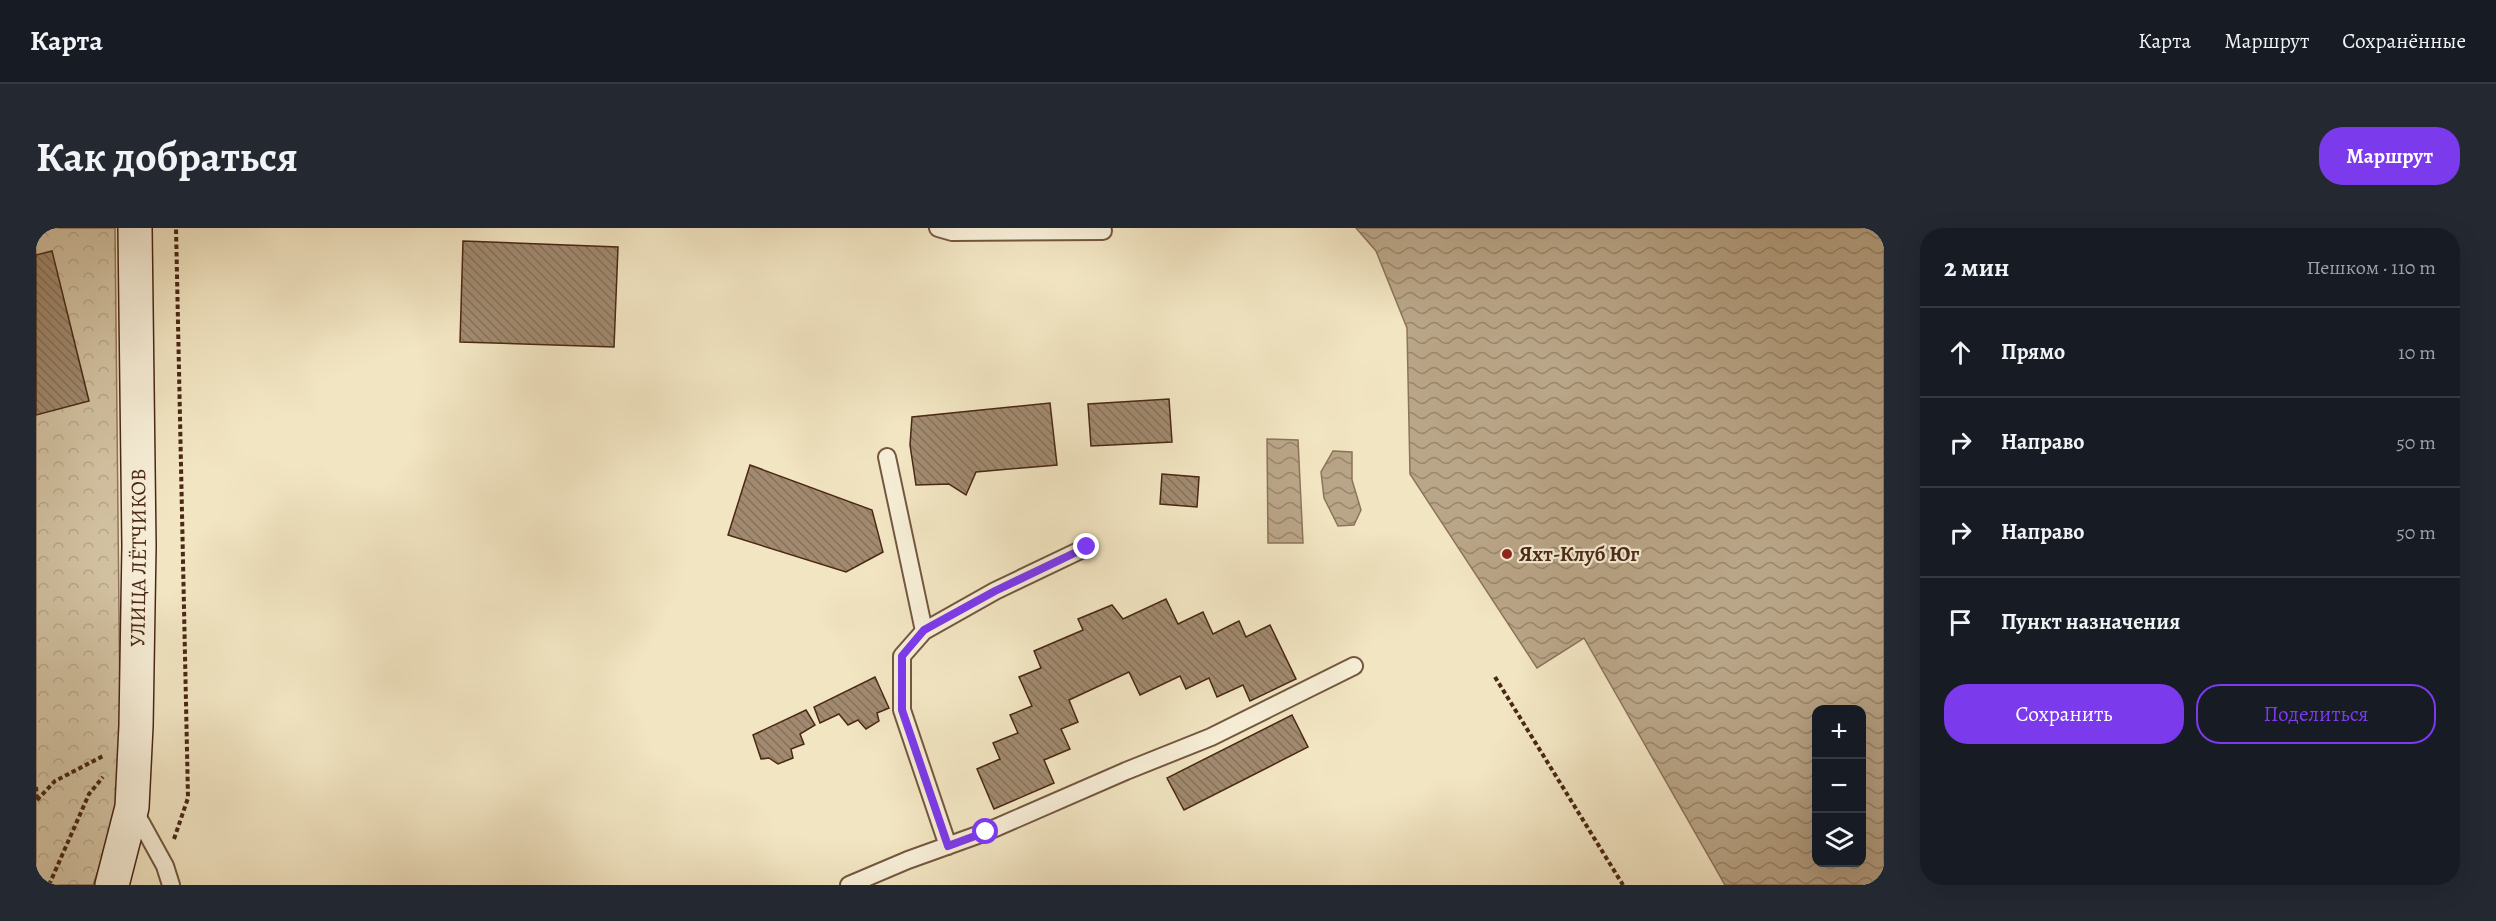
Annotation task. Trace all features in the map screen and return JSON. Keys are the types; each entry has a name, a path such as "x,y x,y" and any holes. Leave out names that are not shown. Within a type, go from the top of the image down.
{"main road":[{"name":"УЛИЦА ЛЁТЧИКОВ","path":"112,885 132,807 136,726 139,546 135,228"}],"lane":[{"path":"938,228 952,232 1103,231"},
{"path":"887,457 924,630"},
{"path":"948,846 902,710 902,656 924,630 995,591 1087,547"},
{"path":"849,885 986,832 1211,737 1354,666"},
{"path":"132,807 165,866 171,885"}],"path":[{"path":"165,866 188,798 176,228"},
{"path":"1495,677 1623,885"},
{"path":"37,800 55,781 131,740 136,726"},
{"path":"49,885 90,794 104,776"},
{"path":"36,787 37,800"}],"green space":[{"path":"36,228 115,228 121,807 93,885 36,885"}],"water":[{"path":"1356,228 1884,228 1884,885 1725,885 1584,638 1537,668 1410,474 1407,328 1376,251"},
{"path":"1267,439 1298,440 1303,543 1268,543"},
{"path":"1333,451 1352,452 1352,480 1361,510 1354,525 1338,526 1324,498 1321,472"}],"building":[{"path":"463,241 618,247 614,347 460,342"},
{"path":"52,251 89,401 36,415 36,255"},
{"path":"1169,399 1172,442 1091,446 1088,404"},
{"path":"1050,403 1057,465 976,472 966,495 949,484 916,485 910,445 912,417"},
{"path":"750,465 872,510 883,552 846,572 728,535"},
{"path":"1162,474 1199,477 1197,507 1160,504"},
{"path":"1166,599 1178,624 1203,612 1213,634 1239,621 1246,637 1270,625 1296,679 1250,701 1243,685 1217,697 1209,678 1186,689 1180,676 1140,695 1129,672 1069,700 1078,722 1061,729 1070,749 1044,760 1054,783 994,809 977,769 1000,759 993,743 1018,733 1010,715 1032,706 1019,677 1041,668 1034,651 1083,630 1078,619 1112,605 1123,619"},
{"path":"875,677 889,708 877,713 879,721 866,729 858,720 848,725 839,714 820,723 814,707"},
{"path":"806,710 815,725 800,734 804,744 791,749 793,758 778,764 769,758 761,759 753,735"},
{"path":"1292,715 1308,747 1184,810 1167,778"}],"place":[{"name":"Яхт-Клуб Юг","path":"1507,554"}],"route":[{"path":"986,832 948,846 902,710 902,656 924,630 995,591 1087,547"}]}
